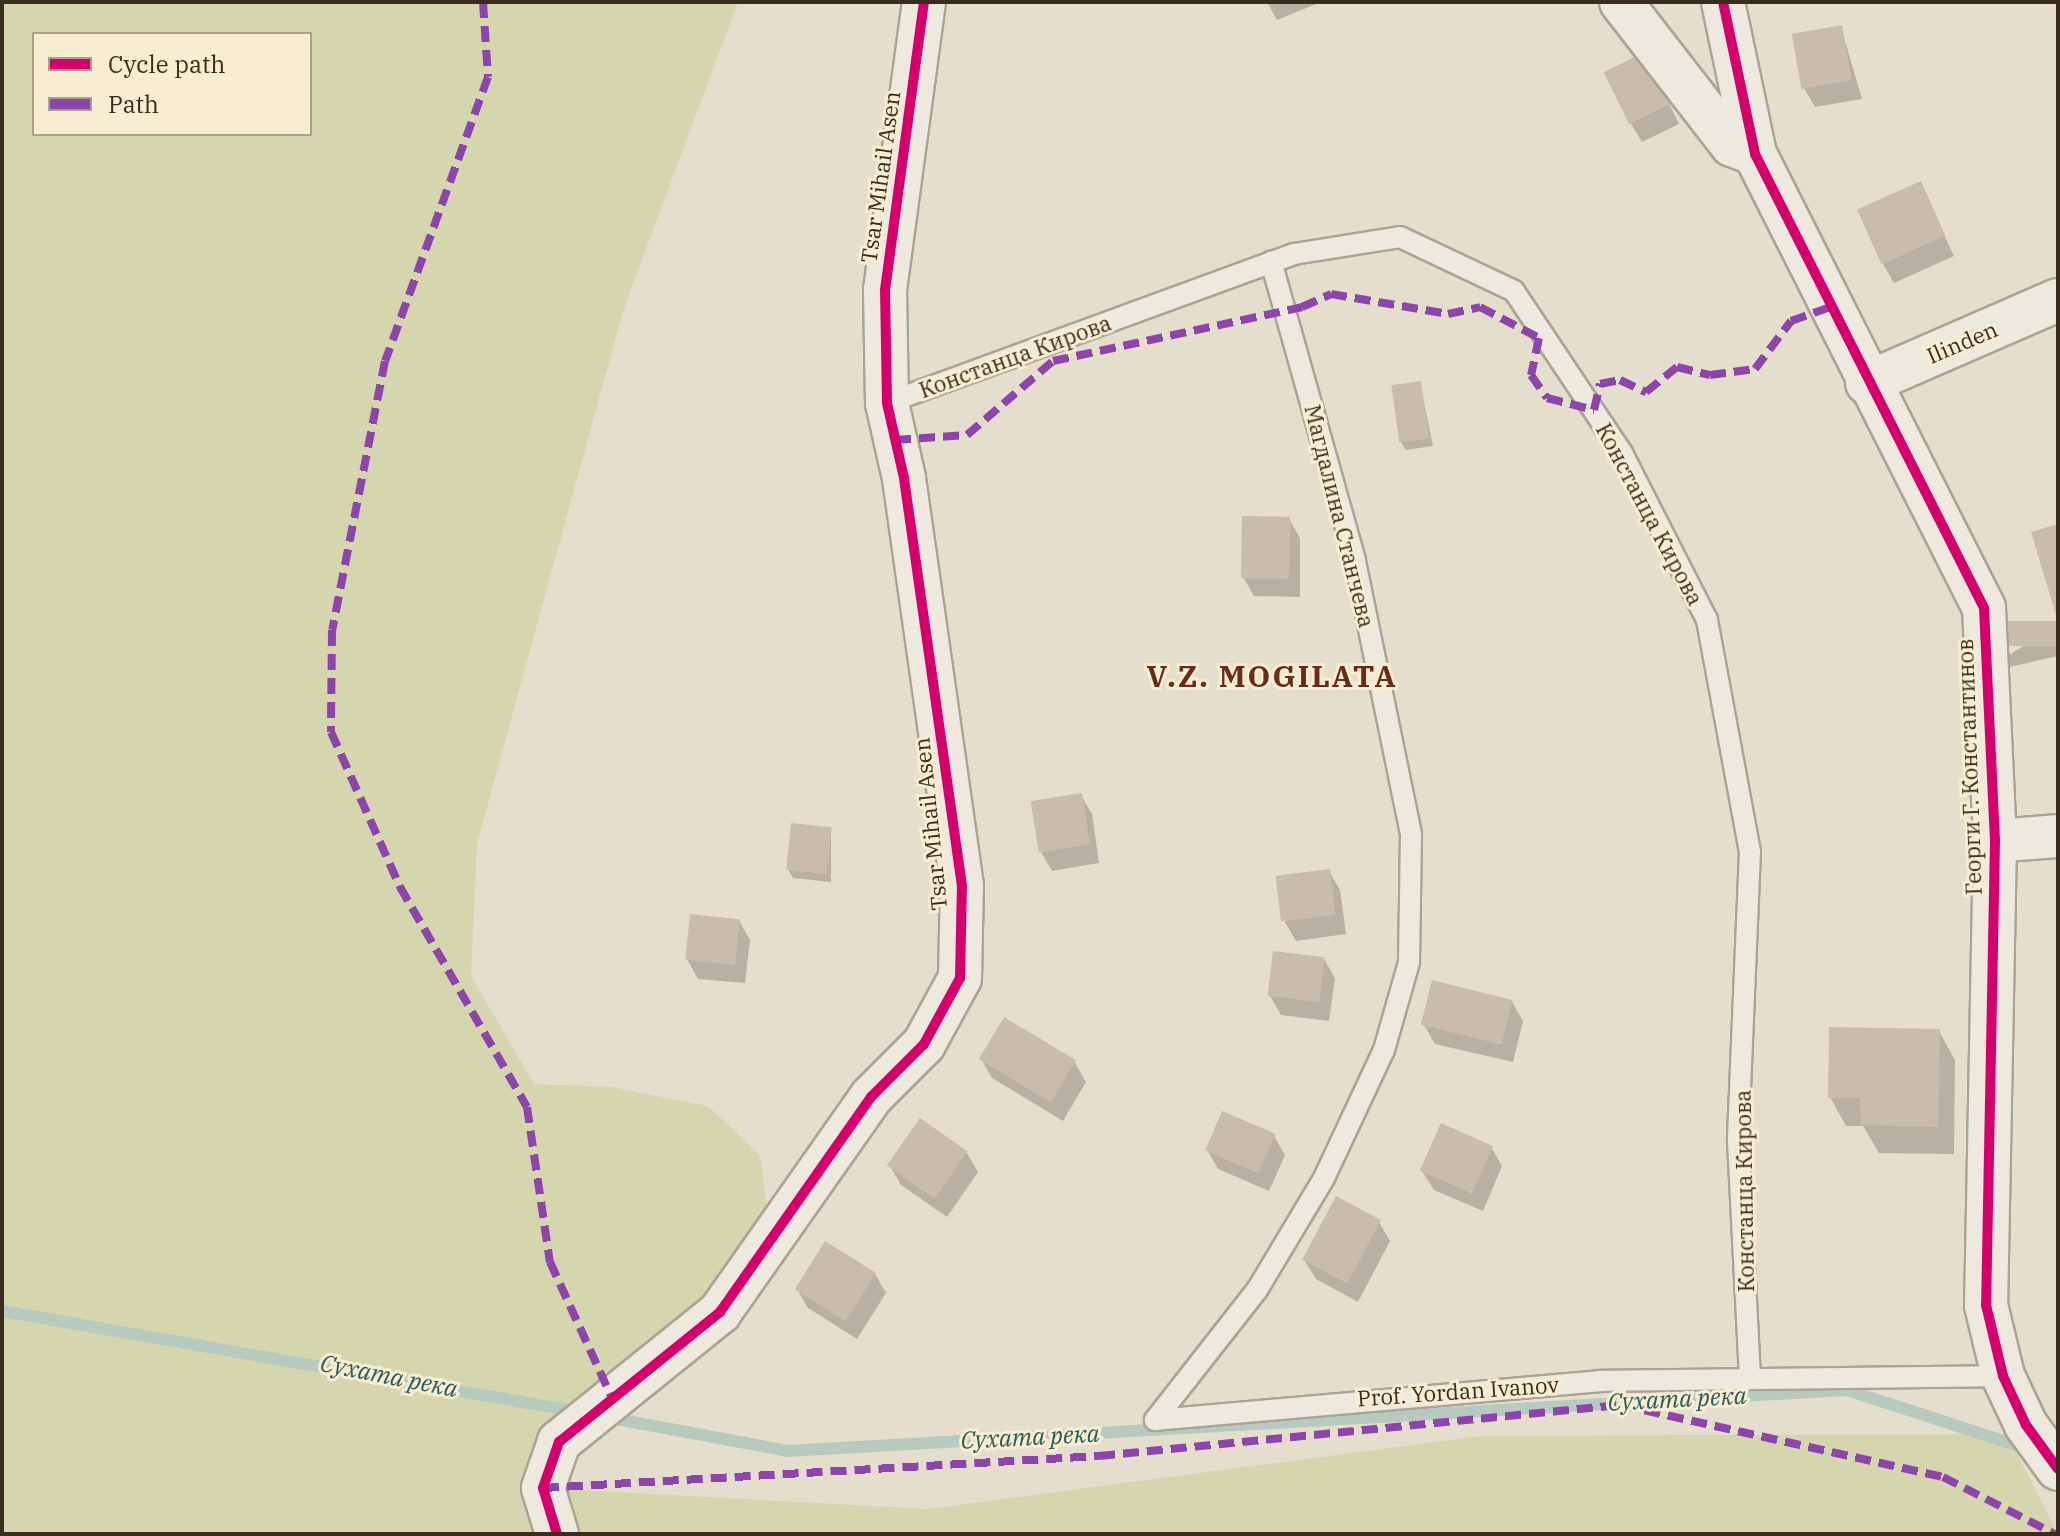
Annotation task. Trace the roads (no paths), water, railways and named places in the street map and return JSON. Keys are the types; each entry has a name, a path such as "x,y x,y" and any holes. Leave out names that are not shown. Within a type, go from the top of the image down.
{"street":[{"name":"Tsar Mihail Asen","path":"557,1534 543,1488 559,1442 598,1406 665,1362 720,1312 871,1097 924,1044 960,978 962,886 904,478 887,403 885,290 924,2"},
{"path":"1621,2 1732,145 1755,154"},
{"name":"Георги Г. Константинов","path":"1723,2 1755,154 1867,383 1984,608 1995,841 1986,1305 2003,1376 2037,1427 2058,1469"},
{"name":"Ilinden","path":"1867,383 2058,300"},
{"path":"1995,841 2058,836"}],"lane":[{"name":"Констанца Кирова","path":"887,403 1271,262 1400,237 1514,291 1622,453 1707,620 1750,851 1738,1141 1750,1375"},
{"name":"Магдалина Станчева","path":"1155,1420 1257,1290 1324,1178 1384,1050 1409,962 1411,834 1355,560 1271,262"},
{"name":"Prof. Yordan Ivanov","path":"1155,1420 1354,1397 1750,1375 2003,1376"}],"waterway":[{"name":"Сухата река","path":"2,1311 579,1412"},
{"name":"Сухата река","path":"605,1417 788,1451 1847,1390 2028,1449"}],"district":[{"name":"V.Z. MOGILATA","path":"1272,676"}]}
